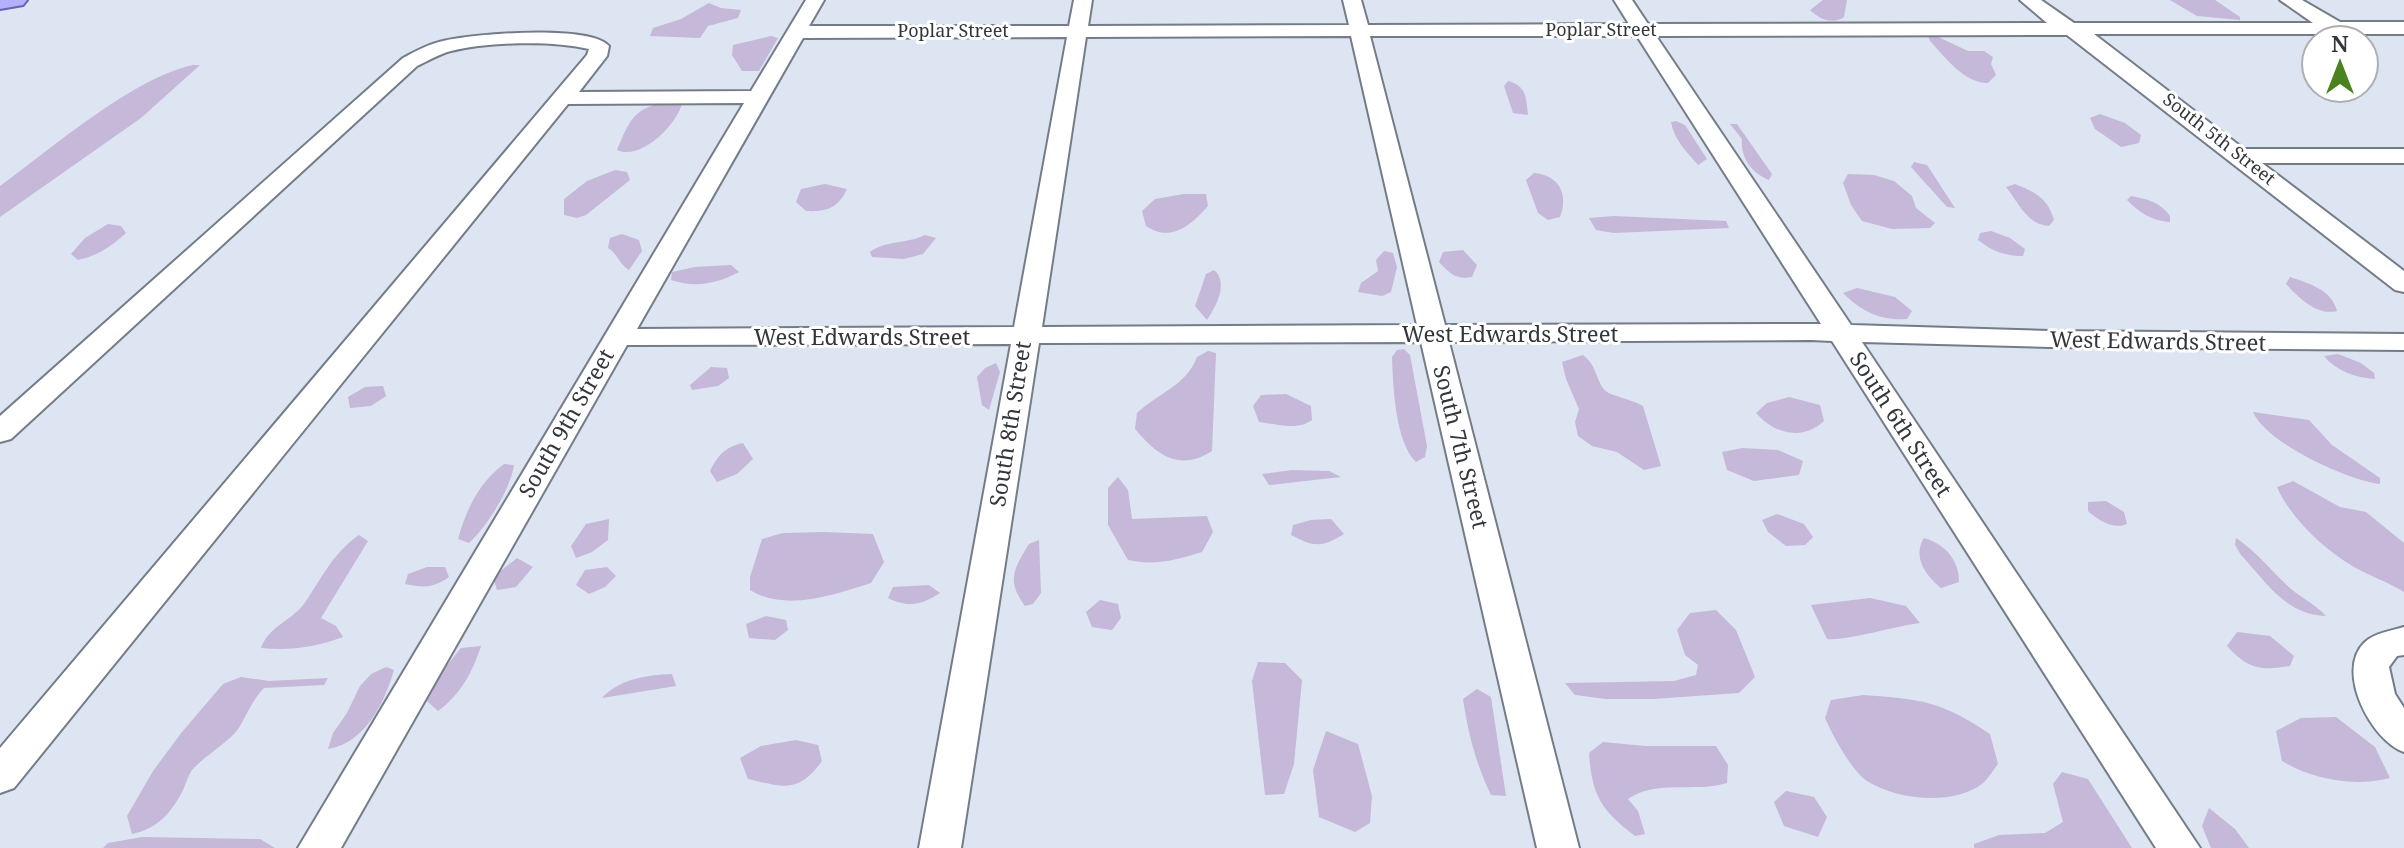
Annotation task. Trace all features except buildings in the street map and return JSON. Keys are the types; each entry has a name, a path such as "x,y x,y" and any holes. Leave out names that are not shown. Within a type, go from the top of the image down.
{"main road":[{"path":"0,2 15,0"}],"street":[{"name":"South 9th Street","path":"319,848 815,0"},
{"name":"South 8th Street","path":"940,848 1083,0"},
{"name":"South 7th Street","path":"1352,0 1558,848"},
{"name":"South 6th Street","path":"1623,0 2179,848"},
{"name":"South 5th Street","path":"2029,0 2084,36 2404,284"},
{"path":"2289,0 2328,24"},
{"name":"Poplar Street","path":"797,32 2300,28"},
{"name":"Poplar Street","path":"2380,28 2404,28"},
{"path":"2380,38 2390,44"},
{"path":"0,432 410,62 432,50 463,43 575,41 599,46 597,56 0,776"},
{"path":"562,98 756,97"},
{"path":"2242,156 2404,156"},
{"name":"West Edwards Street","path":"616,337 1842,334 2404,342"},
{"path":"2404,641 2392,642 2377,652 2372,663 2371,687 2404,736"}],"shaded area":[{"path":"1823,0 1847,0 1844,17 1835,21 1826,20 1810,10"},
{"path":"2170,0 2215,0 2240,20 2197,16"},
{"path":"709,3 741,10 738,18 708,26 700,38 650,36 653,28 681,19"},
{"path":"1934,35 1968,51 1984,51 1993,57 1991,64 1996,75 1988,83 1963,74 1930,41 1928,36"},
{"path":"771,36 778,38 759,71 742,71 732,55 733,45"},
{"path":"200,65 141,118 0,217 0,186 119,99 170,72"},
{"path":"1508,81 1522,89 1528,115 1513,113 1504,86"},
{"path":"664,103 682,104 665,131 647,146 626,152 617,150 633,118 645,109"},
{"path":"2100,114 2125,123 2141,135 2139,143 2121,147 2095,129 2090,118"},
{"path":"1671,122 1685,125 1707,159 1698,165 1675,134"},
{"path":"1730,124 1737,124 1772,174 1769,180 1749,164 1743,153 1742,139"},
{"path":"1914,162 1927,165 1955,208 1947,207 1911,167"},
{"path":"615,170 627,172 630,180 586,215 577,218 564,215 564,199 587,181"},
{"path":"1534,173 1549,177 1559,187 1563,200 1560,217 1548,220 1538,213 1526,180"},
{"path":"1848,174 1874,175 1894,181 1912,196 1916,208 1935,223 1930,228 1892,229 1862,221 1851,205 1843,183"},
{"path":"825,184 847,189 831,208 806,211 796,202 801,189"},
{"path":"2015,184 2044,201 2054,220 2049,226 2035,222 2024,212 2006,187"},
{"path":"1206,194 1208,206 1195,220 1180,230 1164,233 1146,226 1142,211 1155,199"},
{"path":"2131,196 2157,204 2170,216 2170,222 2142,212 2127,200"},
{"path":"1614,216 1726,221 1729,228 1614,233 1596,230 1589,218"},
{"path":"108,224 121,226 126,233 92,256 78,260 71,254 85,238"},
{"path":"1991,231 2010,238 2025,249 2023,256 1999,252 1978,240 1980,233"},
{"path":"622,234 639,240 642,251 629,270 608,248 610,238"},
{"path":"925,235 936,238 923,254 904,259 872,257 870,252 876,248"},
{"path":"1463,250 1477,265 1472,277 1453,275 1439,262 1443,252"},
{"path":"1384,251 1393,253 1397,267 1391,292 1382,296 1358,292 1361,283 1378,271 1376,260"},
{"path":"731,265 739,272 714,282 689,284 671,280 672,272"},
{"path":"1214,270 1221,288 1207,320 1195,306 1206,274"},
{"path":"2290,277 2325,292 2337,311 2322,311 2309,305 2286,284"},
{"path":"1857,288 1895,297 1912,311 1907,319 1872,314 1843,293"},
{"path":"1404,349 1410,355 1427,446 1425,457 1416,462 1399,427 1394,397 1392,357 1397,350"},
{"path":"1208,351 1216,353 1212,451 1189,460 1169,458 1135,429 1137,413 1179,382 1197,357"},
{"path":"2338,354 2361,363 2374,373 2375,379 2347,373 2324,356"},
{"path":"1583,355 1592,364 1607,392 1643,406 1661,466 1644,470 1617,452 1592,446 1578,436 1575,422 1579,409 1562,362"},
{"path":"996,363 1000,372 989,410 982,405 977,377 985,368"},
{"path":"711,367 727,368 729,378 718,386 692,390 690,385"},
{"path":"383,386 386,396 371,406 350,408 348,397 365,387"},
{"path":"1286,394 1311,406 1312,420 1293,426 1259,422 1253,406 1261,395"},
{"path":"1789,397 1820,405 1824,421 1807,431 1789,432 1771,426 1756,413 1767,403"},
{"path":"2253,412 2309,420 2332,445 2380,478 2380,484 2348,476 2309,458 2273,435"},
{"path":"743,443 753,459 737,474 717,482 710,471 716,460 727,449"},
{"path":"1743,448 1778,450 1803,461 1799,475 1754,481 1727,470 1722,452"},
{"path":"504,464 514,465 497,507 469,543 458,539 475,497"},
{"path":"1292,470 1329,471 1341,477 1269,485 1262,474"},
{"path":"1118,477 1128,490 1132,519 1207,516 1213,532 1202,552 1165,561 1128,560 1108,525 1108,488"},
{"path":"2293,481 2340,507 2366,512 2404,543 2404,592 2354,567 2310,532 2277,487"},
{"path":"2106,501 2124,512 2127,524 2111,525 2088,511 2088,502"},
{"path":"1777,514 1804,524 1813,537 1805,545 1786,546 1768,532 1762,520"},
{"path":"609,519 608,540 592,552 576,558 571,546 586,524"},
{"path":"1331,519 1344,534 1329,542 1312,544 1291,535 1293,525"},
{"path":"783,533 873,534 884,562 871,583 826,596 794,601 764,597 750,590 750,577 762,539"},
{"path":"359,535 368,541 321,618 336,626 343,637 303,647 261,648 269,634 304,604 334,558"},
{"path":"1924,538 1938,544 1949,554 1959,582 1941,588 1930,578 1920,559"},
{"path":"2236,538 2291,589 2326,616 2299,610 2278,596 2241,555 2235,545"},
{"path":"1039,540 1041,593 1033,604 1025,606 1016,589 1014,575 1029,544"},
{"path":"517,558 533,567 516,587 497,590 493,577"},
{"path":"427,567 445,567 449,577 428,586 405,584 408,574"},
{"path":"607,567 616,576 605,587 589,594 576,585 585,570"},
{"path":"929,585 940,593 921,602 909,604 888,598 893,587"},
{"path":"1870,598 1906,606 1920,623 1827,639 1811,605"},
{"path":"1100,600 1118,604 1121,618 1112,630 1092,627 1086,612"},
{"path":"1716,610 1736,630 1755,677 1739,693 1606,699 1575,695 1565,683 1674,681 1696,675 1698,665 1685,655 1677,630 1690,613"},
{"path":"766,616 786,620 788,630 775,640 749,638 746,624"},
{"path":"2237,632 2270,636 2294,656 2290,666 2262,668 2241,660 2227,646"},
{"path":"481,646 465,682 438,711 427,701 441,673 461,648"},
{"path":"1258,662 1285,663 1302,680 1294,764 1284,794 1265,795 1252,681"},
{"path":"386,667 394,670 385,696 371,720 353,739 328,749 333,733 360,686 371,674"},
{"path":"672,674 676,686 602,698 625,682"},
{"path":"241,677 269,681 328,678 324,685 264,688 234,734 192,770 167,814 148,829 132,834 127,816 153,771 223,684"},
{"path":"1477,689 1491,697 1506,796 1491,795 1473,748 1463,699"},
{"path":"1863,695 1916,700 1958,715 1990,734 1998,764 1982,784 1970,791 1940,798 1893,793 1867,781 1855,769 1825,718 1831,700"},
{"path":"2336,717 2375,747 2390,778 2362,782 2334,780 2307,773 2282,761 2276,731 2301,718"},
{"path":"1326,731 1358,744 1372,796 1370,823 1355,832 1319,817 1313,770"},
{"path":"796,740 818,745 822,761 805,779 780,786 748,779 740,758 761,746"},
{"path":"1603,742 1645,746 1716,746 1728,765 1727,783 1651,789 1628,799 1638,811 1645,834 1635,836 1606,810 1596,791 1589,753"},
{"path":"2062,772 2088,779 2132,848 1974,848 1974,844 1999,835 2045,833 2063,822 2053,784"},
{"path":"1786,791 1814,797 1827,817 1818,837 1784,826 1774,802"},
{"path":"2209,808 2235,829 2249,848 2211,848 2202,826"},
{"path":"142,837 260,839 275,848 103,848 108,843"}]}
